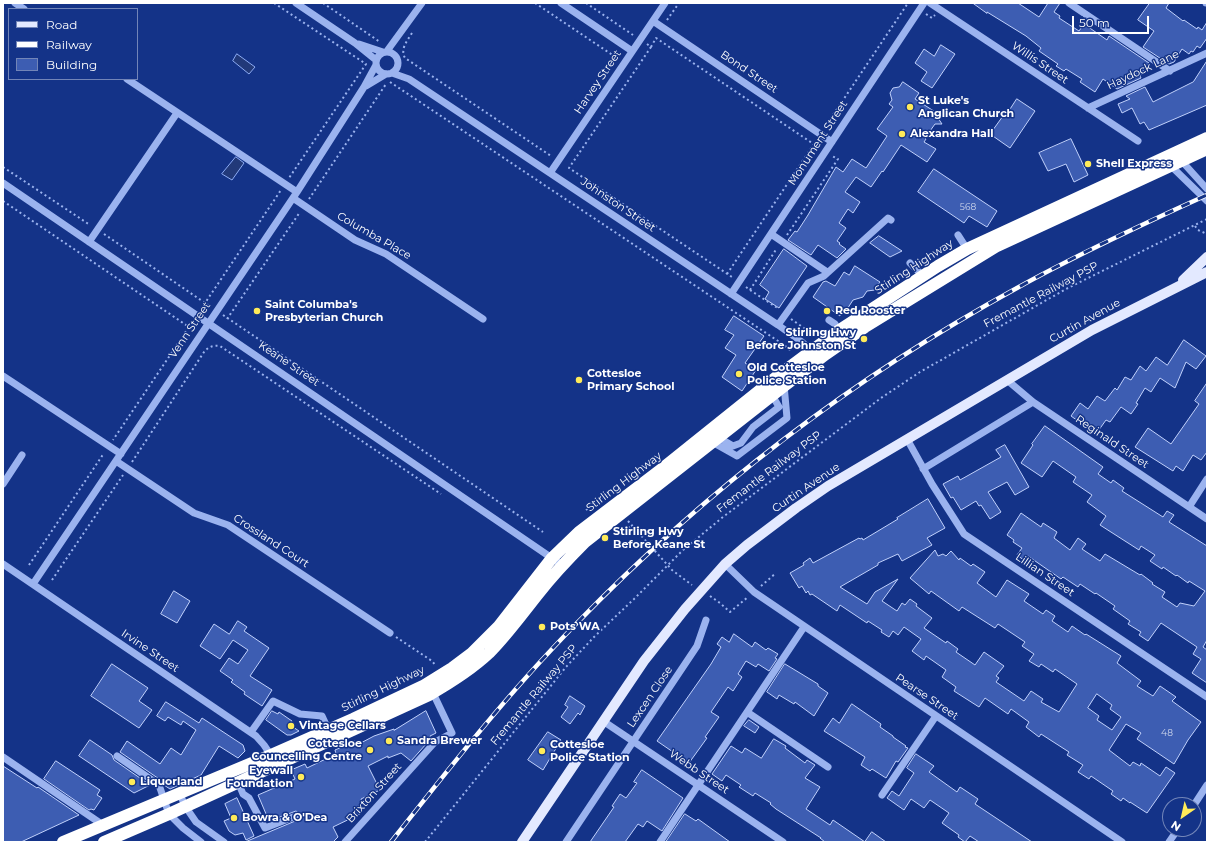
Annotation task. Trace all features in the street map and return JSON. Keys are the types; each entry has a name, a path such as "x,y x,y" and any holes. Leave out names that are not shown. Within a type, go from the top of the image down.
{"highway":[{"name":"Stirling Highway","path":"63,842 164,800 273,760 433,693 451,683 464,674 489,652 507,633 579,532 772,395 781,380 997,246 1173,160 1207,138"},
{"name":"Stirling Highway","path":"713,437 781,380 812,351 838,331 967,249 1173,160 1207,149"},
{"name":"Stirling Highway","path":"104,842 170,814 238,782 328,729 423,686 452,668 472,653 499,626 557,561"}],"main road":[{"path":"1177,286 1207,257"},
{"name":"Curtin Avenue","path":"522,842 644,661 685,609 725,564 755,538 828,486 1007,380 1092,330 1207,272"}],"street":[{"path":"296,3 355,43 376,63 380,71 389,73 397,68 397,58 395,55 398,37"},
{"path":"376,63 379,55 385,52 398,37 422,3"},
{"path":"561,3 632,51"},
{"name":"Harvey Street","path":"550,173 665,3"},
{"name":"Monument Street","path":"731,294 924,3"},
{"name":"Willis Street","path":"930,3 1138,141"},
{"path":"1069,3 1170,71"},
{"name":"Bond Street","path":"653,21 832,142"},
{"path":"355,43 395,55"},
{"name":"Haydock Lane","path":"1088,108 1207,53"},
{"name":"Venn Street","path":"33,584 208,322 295,195 364,87 376,63"},
{"name":"Johnston Street","path":"398,65 409,79"},
{"name":"Venn Street","path":"364,87 389,73"},
{"name":"Johnston Street","path":"389,73 409,79 778,325 812,351"},
{"name":"Columba Place","path":"128,80 285,184 295,195 355,240 386,254 483,320"},
{"path":"89,242 178,113"},
{"path":"1173,160 1207,190"},
{"path":"1173,160 1207,201"},
{"name":"Keane Street","path":"3,183 557,561"},
{"path":"778,325 808,283 824,276 888,218 891,220"},
{"path":"771,234 827,272"},
{"path":"958,236 967,249"},
{"path":"910,263 923,276"},
{"path":"829,320 835,324 838,331"},
{"path":"3,376 121,454"},
{"path":"713,437 737,456 787,418 781,380"},
{"name":"Reginald Street","path":"1007,380 1033,402 1207,519"},
{"path":"713,437 733,446 741,443 753,427 779,407 772,395"},
{"path":"923,469 1033,402"},
{"name":"Lillian Street","path":"907,439 923,469 964,534 1207,697"},
{"path":"3,484 22,455"},
{"name":"Crossland Court","path":"116,461 194,513 228,525 390,633"},
{"path":"1188,507 1207,479"},
{"name":"Irvine Street","path":"3,564 251,732 261,740 273,760"},
{"name":"Pearse Street","path":"725,564 754,592 1122,842"},
{"name":"Lexcen Close","path":"566,842 697,646 706,620"},
{"path":"660,842 804,627"},
{"name":"Brixton Street","path":"346,842 435,742 452,733 433,693"},
{"path":"251,732 273,702 300,714 322,716 328,729"},
{"path":"747,712 828,767"},
{"path":"882,795 936,716"},
{"name":"Webb Street","path":"603,721 783,842"},
{"path":"117,756 159,785 170,814 183,828 201,842"},
{"path":"3,757 103,825"},
{"path":"238,782 243,794 250,798 265,828 296,816"},
{"path":"1199,797 1207,785"},
{"path":"180,794 185,806 196,822 224,842"}],"path":[{"path":"29,565 366,64 274,3"},
{"path":"323,3 381,42"},
{"path":"535,3 618,58"},
{"path":"586,3 651,47"},
{"path":"413,31 403,49 402,53 405,58 552,156"},
{"path":"732,277 569,168 656,38 838,159 750,290 746,287"},
{"path":"309,199 388,81 789,349 791,352"},
{"path":"3,167 543,532"},
{"path":"3,201 189,327"},
{"path":"228,319 301,211"},
{"name":"Fremantle Railway PSP","path":"425,842 566,667 594,637 683,550 723,517 881,398 920,372 1066,288 1207,219"},
{"path":"1195,226 1198,230 1207,234"},
{"path":"131,463 204,352 208,348 216,345 220,346 446,498"},
{"path":"52,580 125,472"},
{"path":"586,510 605,496 610,501"},
{"path":"628,521 672,570 697,588"},
{"path":"615,535 632,526"},
{"path":"758,588 776,573"},
{"path":"709,595 730,612 749,596"},
{"path":"390,633 432,661 438,668"}],"water":[{"path":"237,54 255,67 249,74 233,61"},
{"path":"236,157 244,163 232,180 222,174"}],"building":[{"path":"973,3 1018,3 1039,17 1048,3 1060,3 1054,12 1060,16 1059,18 1079,31 1084,24 1107,40 1109,36 1149,63 1140,76 1141,78 1117,89 1103,79 1095,92 1080,82 1082,79 1066,69 1064,71 1056,66 1058,64 1039,51 1041,48 1026,36"},
{"path":"1150,3 1169,3 1166,8 1183,21 1184,20 1197,29 1198,27 1202,30 1207,22 1207,38 1200,48 1197,46 1193,52 1191,51 1189,54 1182,49 1174,62 1169,64 1143,47 1154,31 1138,20"},
{"path":"941,45 955,54 932,88 921,81 927,72 915,63 924,49 934,56"},
{"path":"1207,61 1207,105 1149,130 1144,122 1140,124 1132,108 1122,113 1118,104 1130,99 1126,96 1145,87 1153,102 1193,82"},
{"path":"903,82 919,93 915,99 940,115 938,118 942,124 935,124 925,138 926,139 924,142 936,149 927,162 901,145 871,187 856,177 845,192 860,202 853,213 848,209 839,223 846,228 837,241 846,249 837,258 818,245 811,255 788,240 795,231 797,232 836,167 843,172 852,159 866,168 887,136 877,129 893,107 889,104 892,100 890,93 893,88 899,87"},
{"path":"1017,99 1035,111 1010,148 990,134"},
{"path":"1071,139 1088,175 1074,182 1066,164 1048,171 1039,153"},
{"path":"934,169 997,211 987,227 969,216 964,223 918,192"},
{"path":"879,236 902,251 890,257 870,243"},
{"path":"784,249 807,266 779,308 765,299 769,292 760,285"},
{"path":"855,266 880,282 875,290 867,291 863,297 853,300 844,314 842,313 840,316 813,297 823,282 826,281 835,286 844,272 849,275"},
{"path":"734,316 764,336 745,363 756,370 742,391 722,377 736,355 725,348 734,335 725,330"},
{"path":"1184,340 1206,356 1196,369 1186,362 1175,388 1160,378 1151,392 1145,388 1136,403 1138,404 1131,414 1121,407 1110,422 1106,420 1096,434 1071,416 1080,403 1088,409 1097,396 1105,401 1115,388 1117,390 1125,377 1131,380 1140,366 1146,371 1156,357 1167,365"},
{"path":"1207,383 1207,452 1201,460 1193,455 1183,471 1176,466 1173,471 1135,447 1148,428 1171,444 1199,404 1195,401"},
{"path":"1045,426 1103,467 1098,474 1111,483 1113,480 1124,488 1122,491 1163,517 1167,511 1174,515 1169,522 1207,546 1207,640 1203,647 1207,650 1207,683 1192,673 1201,659 1193,654 1197,647 1161,623 1148,641 1139,635 1141,632 1128,624 1130,621 1113,609 1115,606 1096,593 1095,594 1080,584 1078,587 1063,577 1061,579 1028,556 1025,561 1017,555 1022,548 1013,542 1014,540 1007,535 1021,513 1041,527 1043,523 1057,532 1054,538 1070,550 1078,538 1086,544 1082,549 1100,561 1105,554 1140,575 1141,574 1153,583 1152,584 1165,592 1162,597 1177,607 1180,603 1194,606 1205,591 1189,581 1188,583 1163,567 1162,569 1150,561 1155,555 1141,546 1139,550 1100,525 1106,516 1087,502 1092,495 1073,482 1076,477 1053,461 1042,477 1021,463"},
{"path":"1005,445 1029,487 1015,495 1007,482 988,492 1001,512 990,519 981,505 979,506 976,501 961,510 953,497 951,498 943,484 958,476 960,480 1001,457 996,450"},
{"path":"928,499 945,528 927,538 932,545 902,561 898,554 878,563 878,565 840,587 867,604 875,592 898,579 882,601 897,611 902,603 905,605 910,599 917,604 916,606 932,618 924,628 946,643 947,641 958,649 956,652 975,665 984,652 1004,666 996,676 999,678 996,682 1024,701 1031,691 1043,699 1041,702 1059,712 1077,684 1055,669 1053,672 1041,664 1039,667 1029,661 1034,654 1022,646 1025,642 998,624 995,628 962,607 959,611 931,591 929,594 910,578 935,550 938,556 943,554 946,556 951,551 959,560 960,558 971,566 973,564 985,572 977,583 996,597 1007,580 1029,594 1024,601 1043,614 1046,610 1055,616 1052,621 1068,632 1072,626 1121,656 1117,663 1141,681 1137,686 1153,696 1160,686 1176,697 1172,701 1201,722 1188,740 1174,764 1137,739 1141,733 1126,724 1109,750 1130,766 1133,762 1140,766 1141,763 1160,776 1166,767 1175,773 1147,813 1123,798 1121,801 1111,794 1113,791 1091,776 1089,779 1078,772 1083,765 1067,755 1069,752 1041,734 1039,737 1026,727 1029,722 1011,709 1008,714 985,698 979,707 954,691 956,687 942,677 946,670 926,656 924,660 912,651 921,639 904,627 898,635 893,631 889,637 881,632 882,630 868,621 867,623 840,605 837,611 812,594 810,595 808,591 806,593 802,586 799,588 790,573 804,565 803,563 810,558 813,563 859,538 862,538 863,540 898,519 897,518","holes":["1097,694 1112,705 1110,709 1121,717 1112,730 1097,720 1099,716 1088,708"]},
{"path":"174,591 190,601 177,623 161,614"},
{"path":"238,621 247,627 244,631 269,648 250,676 272,690 262,706 244,694 245,692 231,682 233,680 220,671 229,658 238,664 248,650 233,640 220,659 200,646 214,624 229,634"},
{"path":"734,634 752,647 755,642 766,650 768,648 778,654 775,658 777,659 769,671 758,664 756,667 746,661 738,674 742,677 733,691 728,687 711,712 719,717 705,737 707,738 689,763 657,741 711,664 721,647 717,644 722,637 729,642"},
{"path":"112,664 148,688 139,701 152,710 139,728 91,696"},
{"path":"785,664 818,684 818,686 828,693 814,716 795,702 794,704 779,695 777,699 767,692"},
{"path":"570,696 585,706 580,715 578,713 570,724 561,717 568,707 565,705"},
{"path":"166,702 199,723 202,718 243,745 245,751 238,758 219,746 201,775 170,789 164,785 162,781 120,752 127,741 160,764 171,748 181,755 196,730 183,721 181,725 168,717 165,721 157,716"},
{"path":"852,704 881,724 880,727 908,748 898,762 896,761 886,778 872,769 870,771 861,765 865,757 824,731 833,718 839,723"},
{"path":"272,711 278,714 279,712 292,721 290,725 299,731 291,735 287,735 266,720"},
{"path":"426,711 436,733 430,736 431,738 424,741 427,743 411,761 401,753 388,758 388,756 368,766 380,790 361,799 363,804 357,807 360,814 333,827 338,837 333,842 245,842 300,819 300,814 296,811 269,821 258,795 295,779 291,770 305,764 307,768 336,754 335,750 355,741 357,745 374,736 394,730"},
{"path":"749,720 759,727 755,733 744,726"},
{"path":"548,732 561,740 543,770 528,760"},
{"path":"774,739 786,746 785,748 805,763 807,760 815,765 805,778 820,787 806,809 830,825 833,820 865,842 825,842 776,809 770,804 771,803 755,793 753,796 739,787 741,785 726,775 722,781 712,774 731,746 742,753 745,748 761,758"},
{"path":"90,740 112,755 114,760 150,785 134,793 79,756"},
{"path":"916,754 934,766 929,772 957,792 960,787 978,799 975,804 1032,842 979,842 970,836 965,842 958,837 959,835 942,823 949,813 930,800 924,808 911,799 904,810 887,798 892,791 899,796 914,773 907,768"},
{"path":"56,761 100,790 97,795 102,798 94,810 89,810 44,779"},
{"path":"3,766 37,788 38,787 79,815 21,842 3,842"},
{"path":"642,770 683,798 662,831 647,821 643,827 638,824 625,842 590,842 614,807 612,806 620,794 626,798 637,783 634,782"},
{"path":"237,798 254,836 246,840 243,833 235,835 229,831 224,821 231,818 225,804"},
{"path":"685,814 696,821 698,819 730,842 666,842"},
{"path":"872,832 886,842 865,842"}],"railway":[{"path":"391,842 480,730 551,650 625,575 676,528 729,483 840,398 897,359 1017,288 1063,263 1207,195"}],"place":[{"name":"St Luke's Anglican Church","path":"910,107"},
{"name":"Alexandra Hall","path":"902,134"},
{"name":"Shell Express","path":"1088,164"},
{"name":"Saint Columba's Presbyterian Church","path":"257,311"},
{"name":"Red Rooster","path":"827,311"},
{"name":"Stirling Hwy Before Johnston St","path":"864,339"},
{"name":"Old Cottesloe Police Station","path":"739,374"},
{"name":"Cottesloe Primary School","path":"579,380"},
{"name":"Stirling Hwy Before Keane St","path":"605,538"},
{"name":"Pots WA","path":"542,627"},
{"name":"Vintage Cellars","path":"291,726"},
{"name":"Sandra Brewer","path":"389,741"},
{"name":"Cottesloe Councelling Centre","path":"370,750"},
{"name":"Cottesloe Police Station","path":"542,751"},
{"name":"Eyewall Foundation","path":"301,777"},
{"name":"Liquorland","path":"132,782"},
{"name":"Bowra & O'Dea","path":"234,818"}]}
